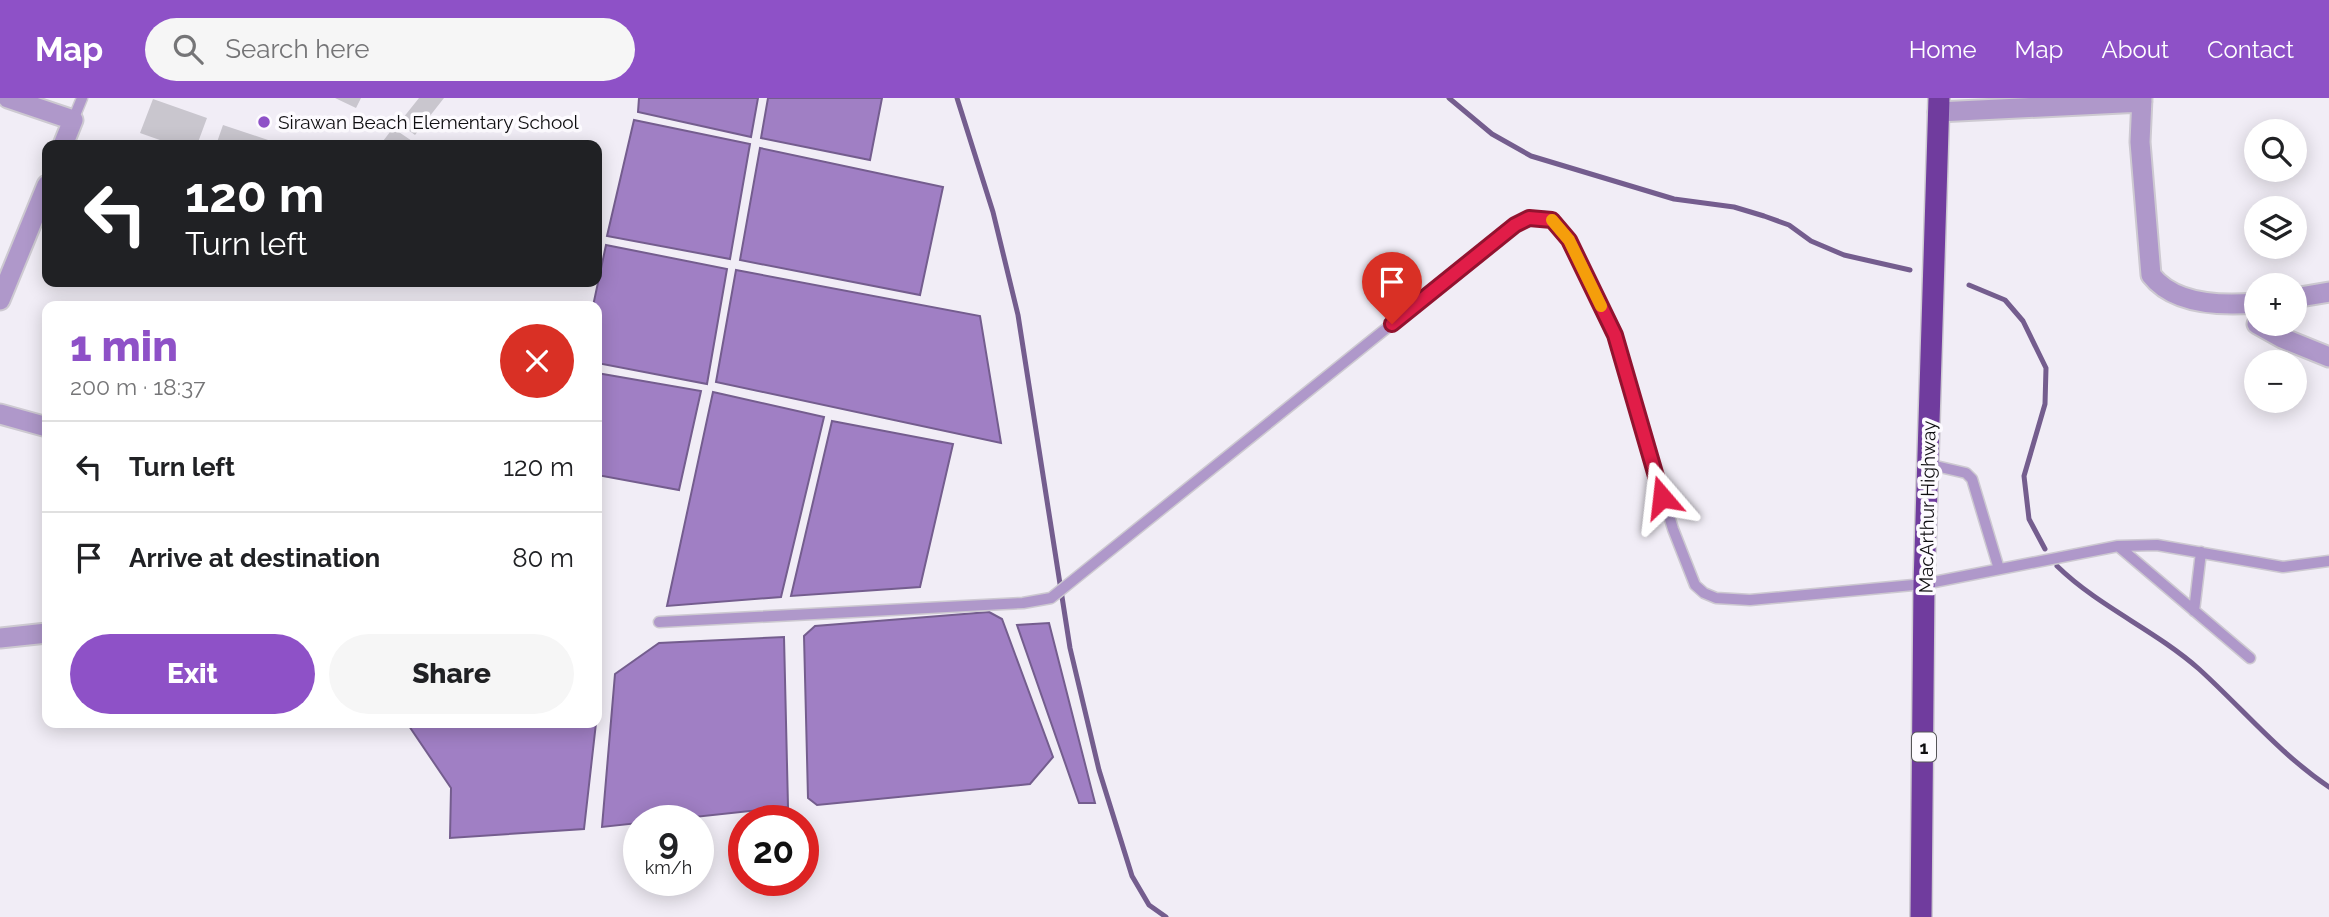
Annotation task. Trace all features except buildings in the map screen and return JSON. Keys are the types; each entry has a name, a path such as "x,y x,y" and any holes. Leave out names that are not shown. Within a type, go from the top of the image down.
{"highway":[{"name":"MacArthur Highway","path":"1921,917 1924,584 1938,105"}],"street":[{"path":"8,98 73,120 66,140"},
{"path":"1938,105 2142,100 2140,154 2151,250 2151,275 2170,291 2193,300 2244,304"},
{"path":"0,300 42,197"},
{"path":"2307,296 2329,292"},
{"path":"2279,336 2329,357"},
{"path":"0,414 42,426"},
{"path":"0,638 42,634"}],"lane":[{"path":"73,120 82,98"},
{"path":"659,622 1023,603 1051,598 1515,225 1529,218 1544,217 1558,224 1569,240 1615,335 1662,497 1695,585 1716,598 1732,600 1924,584 2118,547 2157,545 2283,567 2329,561"},
{"path":"1927,464 1960,471 1972,479 1999,569"},
{"path":"2118,547 2250,658"},
{"path":"2194,611 2201,552"}],"shaded area":[{"path":"639,98 758,98 751,137 638,112"},
{"path":"768,98 882,98 870,160 761,138"},
{"path":"634,120 750,144 730,259 607,236"},
{"path":"760,148 943,187 920,295 740,260"},
{"path":"606,245 727,269 707,384 602,364 602,301 594,301 597,287 602,287 602,264"},
{"path":"736,270 980,316 1001,443 716,382"},
{"path":"602,374 701,391 679,490 602,476"},
{"path":"713,392 824,417 781,597 667,606"},
{"path":"832,421 953,444 920,587 791,596"},
{"path":"989,612 1002,619 1053,757 1030,784 817,805 808,798 804,636 815,626"},
{"path":"1049,623 1095,803 1079,803 1017,625"},
{"path":"784,637 788,805 728,805 728,813 714,815 714,805 623,805 623,825 602,827 615,674 659,643"},
{"path":"410,728 595,728 584,829 450,838 451,788"}],"waterway":[{"path":"957,98 993,212 1018,315 1070,648 1099,770 1132,876 1149,905 1166,917"},
{"path":"1449,98 1492,134 1531,156 1674,199 1734,207 1764,216 1789,225 1811,241 1844,255 1910,270"},
{"path":"1969,285 2005,300 2023,321 2046,368 2045,404 2024,476 2029,519 2045,549"},
{"path":"2057,566 2091,594 2182,655 2278,746 2329,787"}],"slow traffic":[{"path":"1552,220 1569,240 1601,306"}],"place":[{"name":"Sirawan Beach Elementary School","path":"264,122"}],"route":[{"path":"1392,324 1515,225 1529,218 1544,217 1552,220 1558,224 1583,265 1615,335 1662,497"}]}
